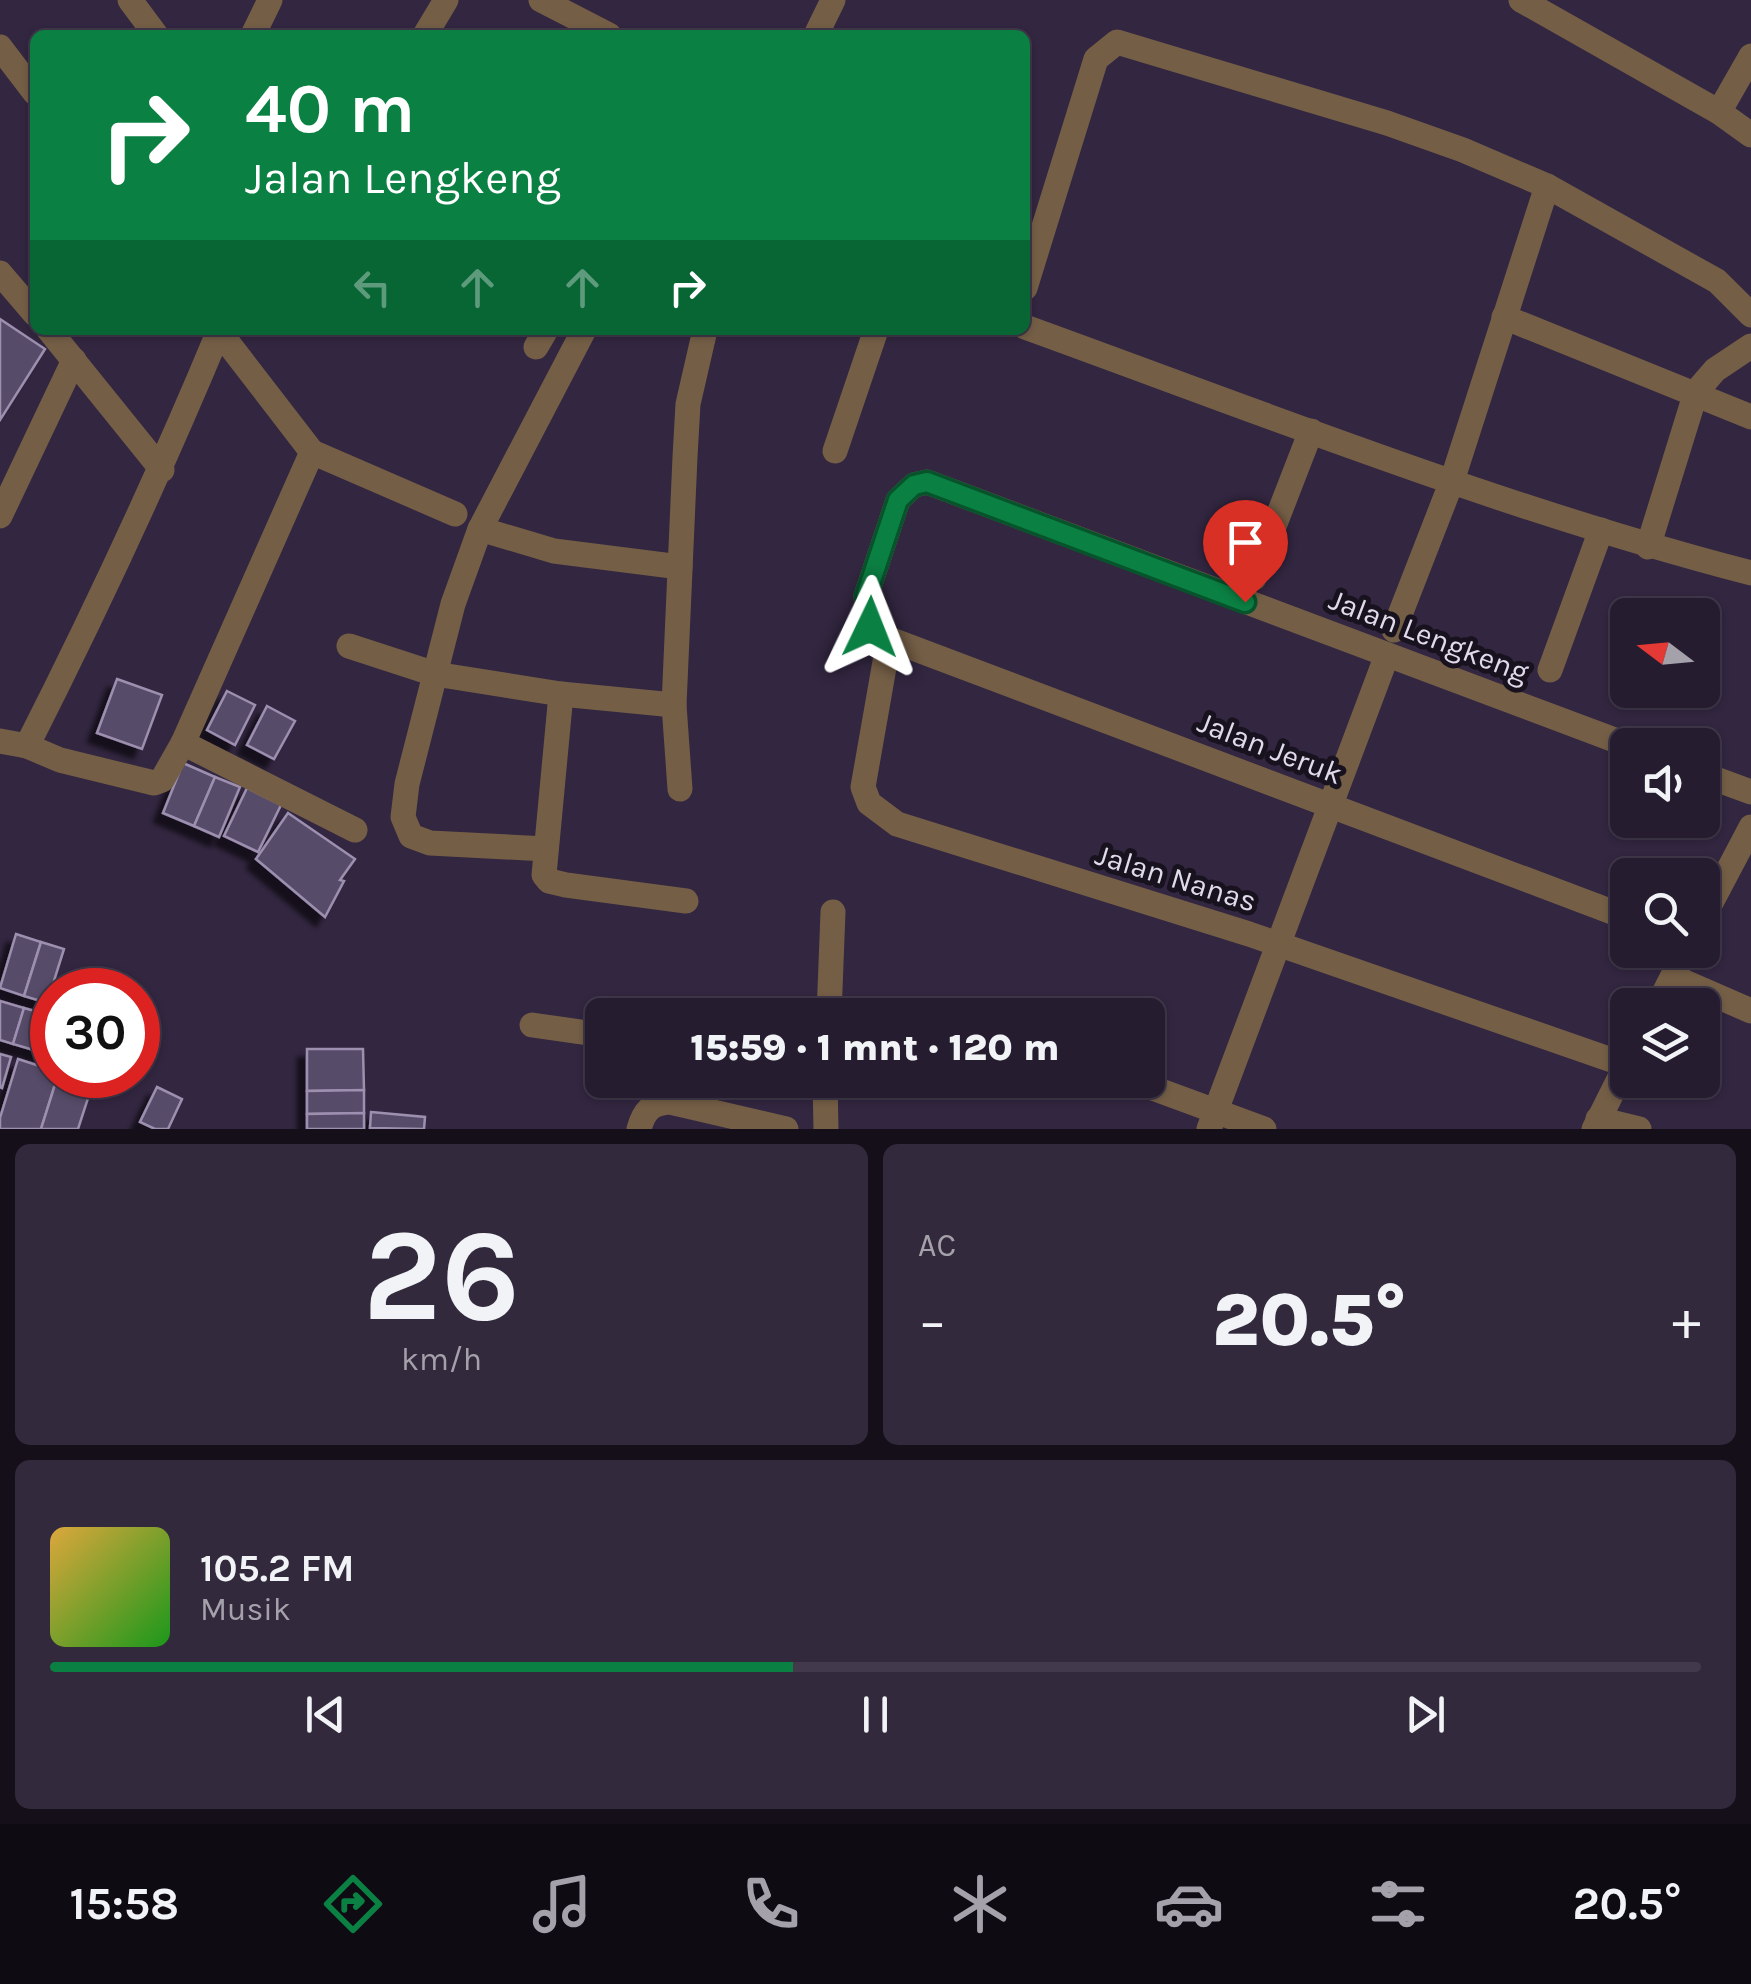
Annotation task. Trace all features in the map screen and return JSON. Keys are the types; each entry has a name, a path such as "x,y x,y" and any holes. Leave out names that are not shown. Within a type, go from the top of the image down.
{"street":[{"path":"130,0 152,30"},
{"path":"255,30 270,0"},
{"path":"428,30 446,0"},
{"path":"541,0 576,27"},
{"path":"818,30 833,0"},
{"path":"1521,0 1719,112 1751,136"},
{"path":"1030,272 1096,59 1117,42 1387,122 1548,186 1717,281 1751,314"},
{"path":"0,47 30,86"},
{"path":"1719,112 1751,56"},
{"path":"1212,1121 1452,481 1548,186"},
{"path":"0,273 30,308"},
{"path":"1504,317 1751,417"},
{"path":"1030,330 1452,481 1648,547 1751,574"},
{"path":"52,335 162,470"},
{"path":"26,746 101,601 162,470 216,335"},
{"path":"221,335 312,452 454,514"},
{"path":"546,849 430,843 411,836 403,818 407,784 453,604 480,530 581,335"},
{"path":"680,789 674,705 688,404 703,335"},
{"path":"836,451 874,335"},
{"path":"1648,547 1696,392 1714,370 1751,346"},
{"path":"0,516 74,360"},
{"path":"1254,578 1311,430"},
{"path":"0,742 154,783 162,780 183,743 312,452"},
{"name":"Jalan Lengkeng","path":"889,639 870,627 866,596 898,500 914,485 927,482 1391,643 1610,738"},
{"path":"480,530 554,551 680,566"},
{"path":"1550,670 1600,530"},
{"name":"Jalan Jeruk","path":"889,639 1610,911"},
{"name":"Jalan Nanas","path":"889,639 863,787 869,803 896,824 1250,934 1610,1057"},
{"path":"348,646 435,674 561,694 674,705"},
{"path":"561,694 544,875 549,882 686,901"},
{"path":"183,743 355,830"},
{"path":"1720,781 1751,792"},
{"path":"1720,888 1749,837"},
{"path":"830,998 833,912"},
{"path":"1667,988 1677,968"},
{"path":"1673,977 1751,1010"},
{"path":"532,1025 585,1033"},
{"path":"1610,1096 1596,1124 1640,1129"},
{"path":"1165,1097 1212,1121 1264,1129"},
{"path":"825,1098 826,1129"},
{"path":"640,1129 645,1112 656,1102 786,1129"}],"building":[{"path":"0,319 45,349 0,420"},
{"path":"117,679 162,695 142,749 97,733"},
{"path":"227,691 255,705 235,745 207,730"},
{"path":"267,706 295,721 274,759 247,745"},
{"path":"183,763 215,777 194,826 163,813"},
{"path":"215,777 240,787 219,837 194,826"},
{"path":"247,788 281,805 258,852 224,836"},
{"path":"288,813 355,859 340,880 344,881 325,917 256,859"},
{"path":"16,934 41,942 24,996 0,988"},
{"path":"41,942 64,949 58,968 33,968"},
{"path":"30,977 30,998 24,996"},
{"path":"0,1001 24,1008 13,1044 0,1040"},
{"path":"24,1008 30,1010 30,1049 13,1044"},
{"path":"307,1049 363,1049 364,1090 307,1091"},
{"path":"0,1054 11,1057 2,1088 0,1087"},
{"path":"18,1059 30,1063 30,1098 51,1098 41,1129 0,1129"},
{"path":"160,1088 182,1099 168,1129 155,1129 140,1122 152,1098 160,1098"},
{"path":"364,1090 364,1113 307,1114 307,1091"},
{"path":"51,1098 88,1098 78,1129 41,1129"},
{"path":"371,1112 425,1117 424,1129 370,1128"},
{"path":"364,1113 364,1129 307,1129 307,1114"}],"route":[{"path":"870,627 866,596 898,500 914,485 927,482 1245,602"}]}
